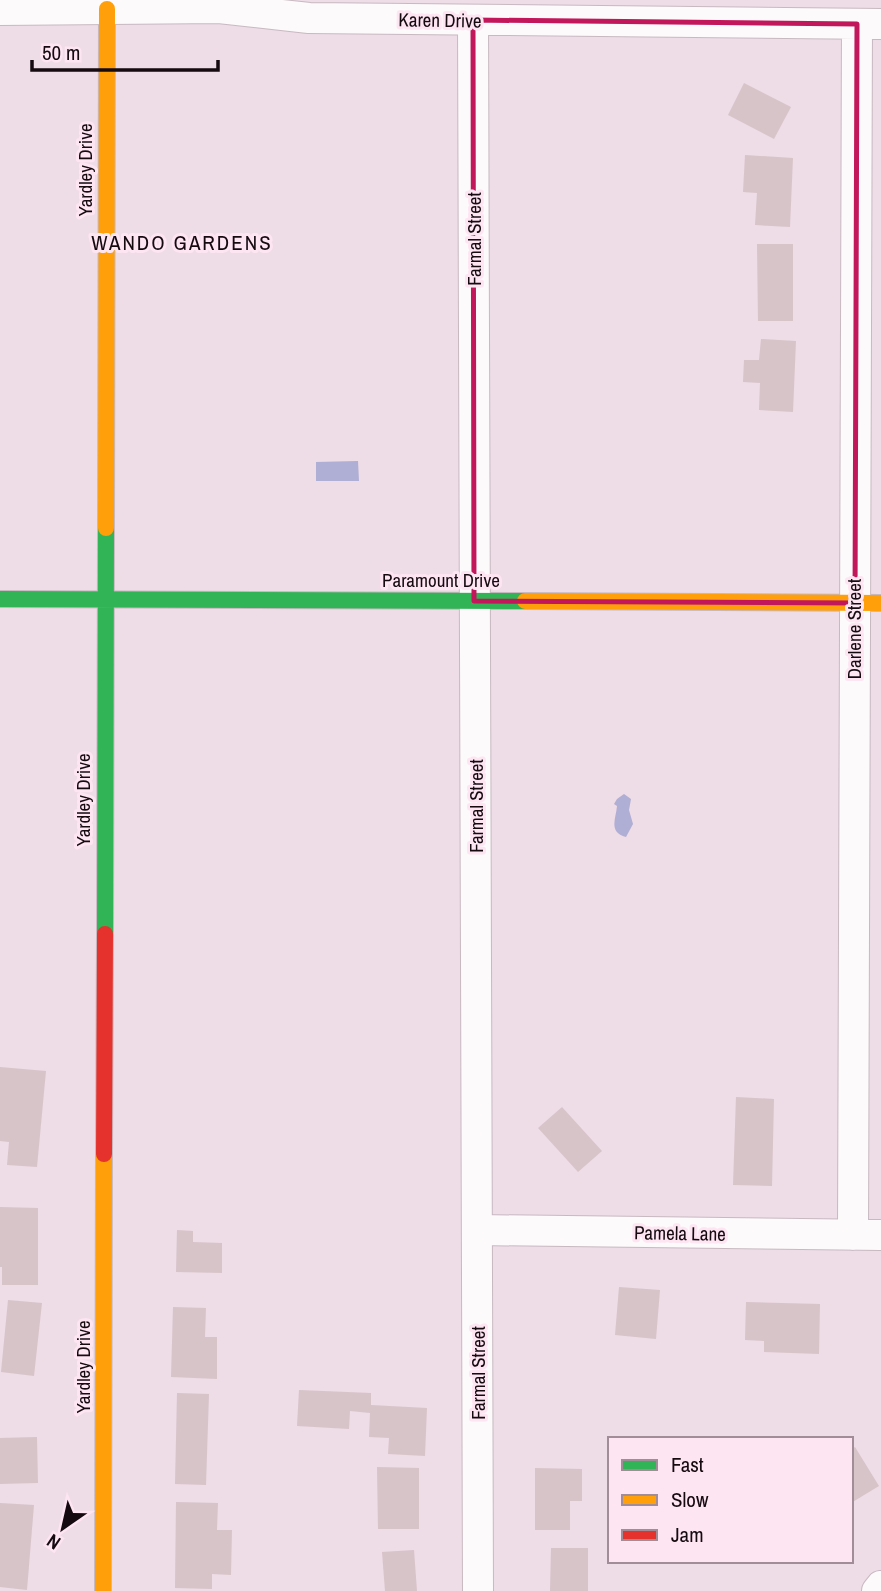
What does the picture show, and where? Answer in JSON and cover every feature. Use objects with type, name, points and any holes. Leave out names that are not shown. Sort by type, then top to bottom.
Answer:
[{"type":"street","name":"Karen Drive","points":[[0,10],[219,8],[309,18],[869,24]]},
{"type":"street","name":"Yardley Drive","points":[[103,1591],[107,9]]},
{"type":"street","name":"Farmal Street","points":[[473,20],[478,1591]]},
{"type":"street","name":"Darlene Street","points":[[867,1235],[869,24]]},
{"type":"street","name":"Paramount Drive","points":[[0,599],[868,603]]},
{"type":"street","name":"Pamela Lane","points":[[478,1230],[867,1235]]},
{"type":"street","points":[[877,1591],[881,1586]]},
{"type":"highlighted area","points":[[473,20],[857,24],[855,603],[474,601]]},
{"type":"water","points":[[358,461],[359,481],[316,481],[316,462]]},
{"type":"water","points":[[624,794],[631,799],[629,810],[633,824],[626,837],[617,832],[614,824],[617,806],[614,804]]},
{"type":"building","points":[[744,83],[791,107],[774,139],[728,115]]},
{"type":"building","points":[[745,155],[793,158],[790,227],[755,225],[757,193],[743,192]]},
{"type":"building","points":[[757,244],[793,244],[793,321],[758,321]]},
{"type":"building","points":[[761,339],[796,341],[793,412],[759,410],[760,383],[743,382],[744,360],[759,360]]},
{"type":"building","points":[[0,1067],[46,1071],[37,1167],[7,1165],[9,1142],[0,1141]]},
{"type":"building","points":[[736,1097],[774,1099],[772,1186],[733,1185]]},
{"type":"building","points":[[562,1107],[602,1151],[578,1172],[538,1128]]},
{"type":"building","points":[[0,1207],[38,1208],[38,1285],[2,1285]]},
{"type":"building","points":[[177,1230],[193,1231],[193,1242],[222,1243],[222,1273],[176,1272]]},
{"type":"building","points":[[619,1287],[660,1290],[656,1339],[615,1335]]},
{"type":"building","points":[[8,1300],[42,1303],[34,1376],[1,1372]]},
{"type":"building","points":[[746,1302],[820,1304],[819,1354],[764,1352],[764,1341],[745,1340]]},
{"type":"building","points":[[173,1307],[206,1308],[205,1337],[217,1337],[217,1379],[171,1377]]},
{"type":"building","points":[[299,1390],[371,1393],[371,1405],[427,1408],[425,1456],[388,1454],[389,1438],[369,1437],[370,1413],[350,1411],[349,1429],[297,1426]]},
{"type":"building","points":[[177,1393],[209,1394],[206,1485],[175,1484]]},
{"type":"building","points":[[37,1437],[38,1483],[0,1484],[0,1438]]},
{"type":"building","points":[[855,1447],[879,1486],[853,1502]]},
{"type":"building","points":[[377,1467],[419,1468],[419,1529],[378,1529]]},
{"type":"building","points":[[535,1468],[582,1469],[582,1501],[570,1501],[570,1530],[535,1530]]},
{"type":"building","points":[[176,1502],[218,1503],[217,1530],[232,1530],[231,1575],[212,1574],[212,1589],[175,1588]]},
{"type":"building","points":[[0,1503],[34,1505],[27,1590],[0,1587]]},
{"type":"building","points":[[551,1548],[588,1548],[588,1591],[550,1591]]},
{"type":"building","points":[[414,1550],[417,1591],[385,1591],[382,1552]]},
{"type":"traffic: fast","points":[[105,934],[106,528]]},
{"type":"traffic: fast","points":[[0,599],[525,601]]},
{"type":"traffic: slow","points":[[106,528],[107,9]]},
{"type":"traffic: slow","points":[[525,601],[881,603]]},
{"type":"traffic: slow","points":[[103,1591],[104,1154]]},
{"type":"traffic: jam","points":[[104,1154],[105,934]]},
{"type":"district","name":"WANDO GARDENS","points":[[182,242]]}]
